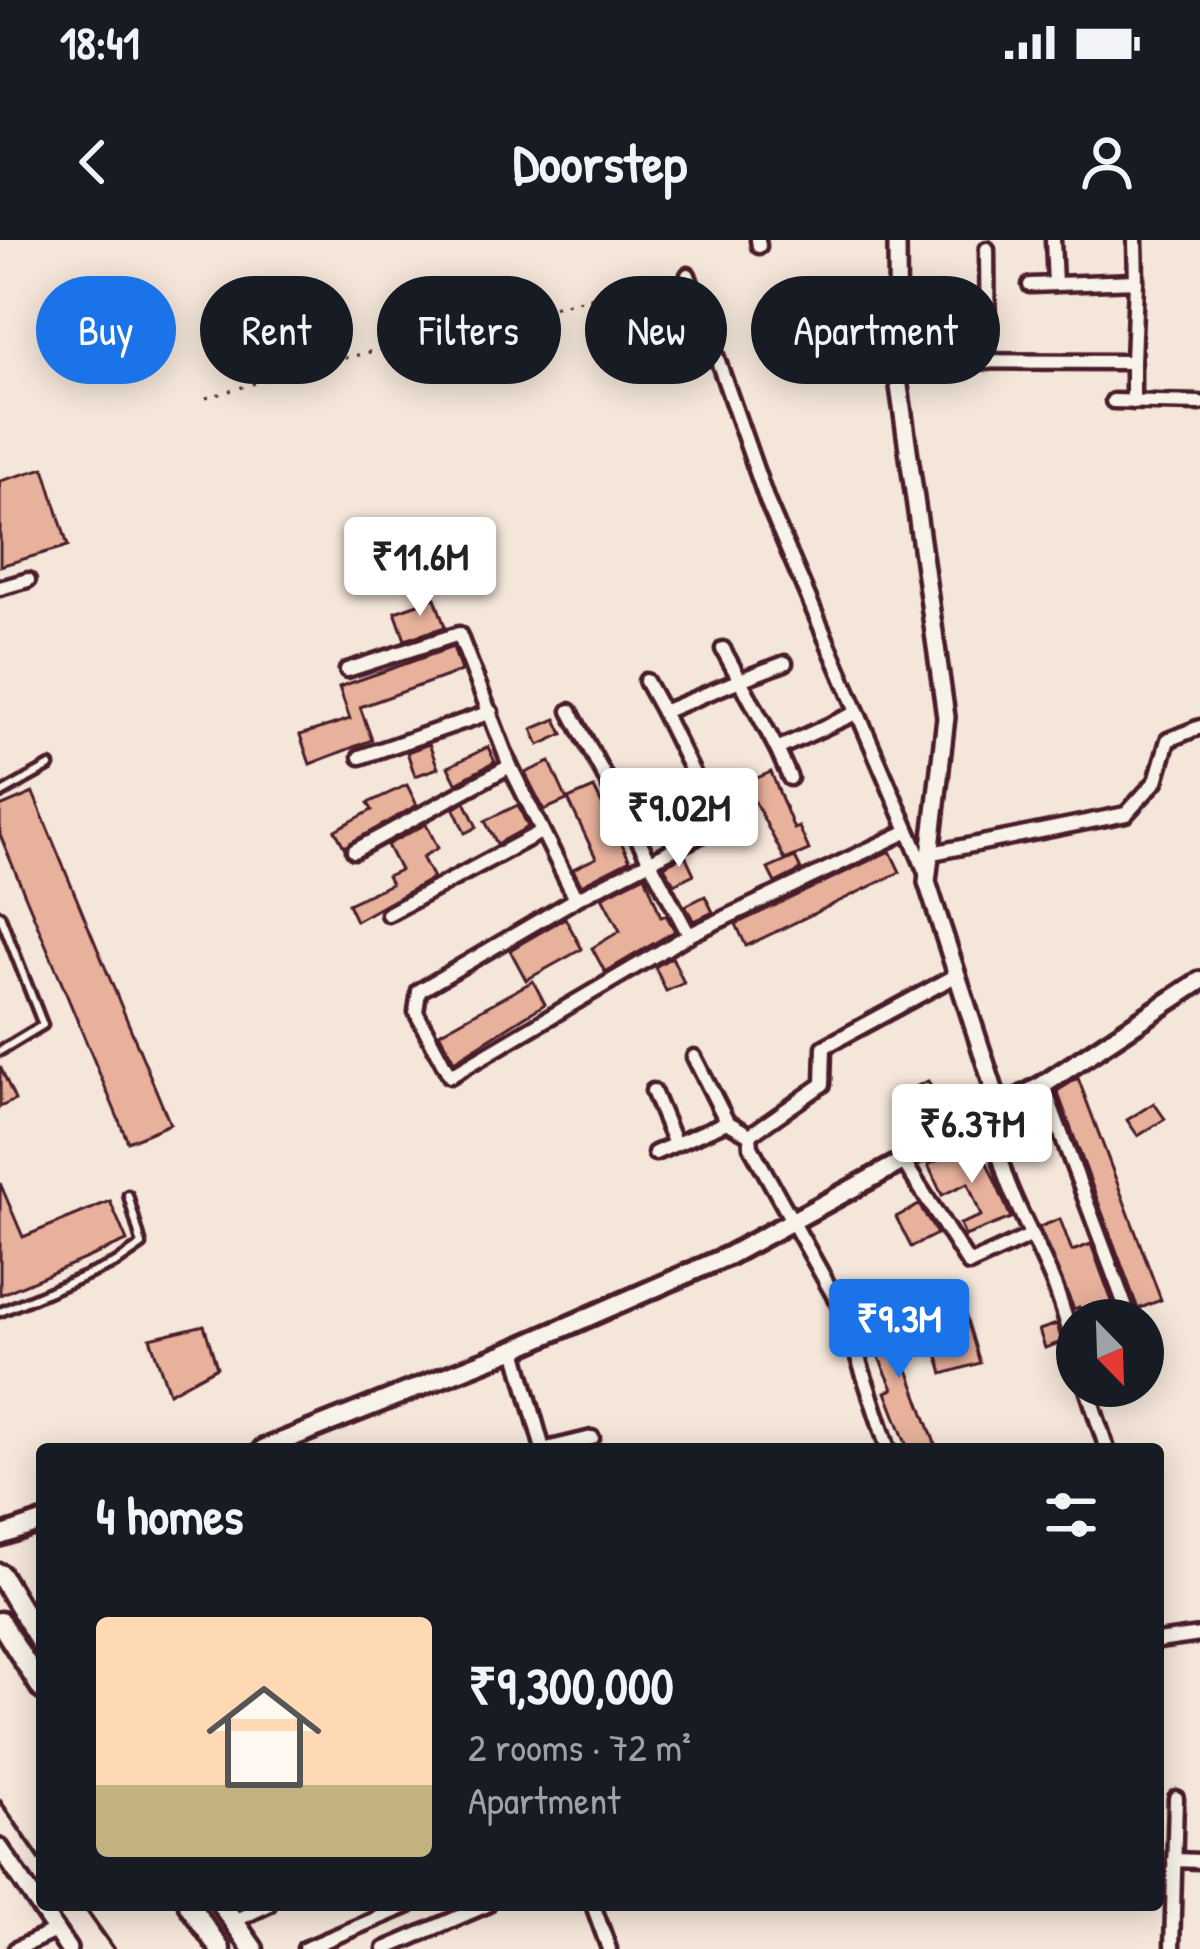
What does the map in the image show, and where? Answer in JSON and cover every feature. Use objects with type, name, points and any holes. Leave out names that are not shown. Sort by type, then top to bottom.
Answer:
[{"type":"main road","points":[[278,1443],[515,1349],[728,1256],[1043,1084],[1200,981]]},
{"type":"main road","points":[[0,1536],[36,1524]]},
{"type":"main road","points":[[0,1574],[36,1634]]},
{"type":"main road","points":[[0,1622],[36,1679]]},
{"type":"main road","points":[[193,1911],[220,1949]]},
{"type":"main road","points":[[228,1913],[254,1949]]},
{"type":"street","points":[[897,240],[897,276]]},
{"type":"street","points":[[1053,240],[1055,284]]},
{"type":"street","points":[[1132,402],[1135,240]]},
{"type":"street","points":[[987,249],[987,276]]},
{"type":"street","points":[[688,275],[767,501],[928,876],[996,1110],[995,1154],[1059,1299]]},
{"type":"street","points":[[1030,285],[1136,281]]},
{"type":"street","points":[[1000,362],[1133,362]]},
{"type":"street","points":[[901,384],[922,571],[946,717],[928,876]]},
{"type":"street","points":[[1113,401],[1200,403]]},
{"type":"street","points":[[0,588],[28,580]]},
{"type":"street","points":[[347,670],[459,634],[509,766],[576,898]]},
{"type":"street","points":[[723,649],[790,778]]},
{"type":"street","points":[[663,712],[785,663]]},
{"type":"street","points":[[646,681],[719,826],[576,898],[419,991],[416,1012],[450,1076],[689,935],[908,831]]},
{"type":"street","points":[[570,711],[689,935]]},
{"type":"street","points":[[361,758],[491,712]]},
{"type":"street","points":[[777,749],[856,713]]},
{"type":"street","points":[[932,853],[1126,814],[1156,781],[1168,740],[1200,728]]},
{"type":"street","points":[[354,851],[509,766]]},
{"type":"street","points":[[388,914],[541,832]]},
{"type":"street","points":[[750,1135],[823,1084],[824,1047],[957,975]]},
{"type":"street","points":[[694,1057],[727,1122],[750,1135]]},
{"type":"street","points":[[1043,1084],[1123,1299]]},
{"type":"street","points":[[653,1091],[675,1144]]},
{"type":"street","points":[[655,1153],[727,1122]]},
{"type":"street","points":[[750,1135],[751,1147],[843,1312],[887,1443]]},
{"type":"street","points":[[903,1161],[969,1264],[1030,1236]]},
{"type":"street","points":[[515,1349],[543,1443]]},
{"type":"street","points":[[1093,1407],[1105,1443]]},
{"type":"street","points":[[571,1443],[592,1438]]},
{"type":"street","points":[[1164,1640],[1200,1635]]},
{"type":"street","points":[[1172,1949],[1176,1798]]},
{"type":"street","points":[[0,1848],[36,1901]]},
{"type":"street","points":[[1174,1860],[1200,1861]]},
{"type":"street","points":[[43,1911],[68,1949]]},
{"type":"street","points":[[304,1949],[395,1911]]},
{"type":"street","points":[[385,1949],[473,1911]]},
{"type":"street","points":[[594,1911],[609,1949]]},
{"type":"street","points":[[16,1949],[56,1930]]},
{"type":"lane","points":[[0,794],[50,766]]},
{"type":"lane","points":[[0,914],[43,1025],[0,1051]]},
{"type":"lane","points":[[0,1312],[116,1264],[142,1246],[128,1195]]},
{"type":"path","points":[[206,398],[305,368],[688,275]]},
{"type":"building","points":[[44,468],[68,546],[0,566],[0,481]]},
{"type":"building","points":[[435,598],[445,627],[405,640],[395,612]]},
{"type":"building","points":[[453,647],[461,671],[360,707],[372,740],[310,764],[300,735],[350,719],[339,687]]},
{"type":"building","points":[[556,719],[563,734],[539,745],[532,729]]},
{"type":"building","points":[[429,744],[438,768],[415,776],[407,752]]},
{"type":"building","points":[[488,747],[495,762],[456,783],[448,767]]},
{"type":"building","points":[[550,762],[567,800],[544,810],[525,773]]},
{"type":"building","points":[[771,772],[794,829],[799,827],[809,850],[785,860],[755,802],[725,815],[716,796]]},
{"type":"building","points":[[407,785],[417,805],[344,847],[335,830],[372,810],[368,803]]},
{"type":"building","points":[[594,788],[630,860],[581,885],[573,869],[596,858],[568,799]]},
{"type":"building","points":[[33,793],[170,1124],[128,1142],[0,835],[0,807]]},
{"type":"building","points":[[465,802],[477,827],[465,833],[454,809]]},
{"type":"building","points":[[518,805],[528,827],[497,844],[485,821]]},
{"type":"building","points":[[426,824],[438,848],[422,857],[433,878],[356,921],[348,904],[391,884],[387,876],[400,870],[387,845]]},
{"type":"building","points":[[890,851],[900,872],[746,946],[736,924]]},
{"type":"building","points":[[685,855],[694,874],[674,884],[664,866]]},
{"type":"building","points":[[795,857],[801,870],[775,883],[768,869]]},
{"type":"building","points":[[645,875],[661,917],[666,915],[675,931],[605,972],[592,948],[620,931],[602,897]]},
{"type":"building","points":[[705,896],[713,912],[694,921],[685,906]]},
{"type":"building","points":[[565,918],[582,949],[526,980],[510,950]]},
{"type":"building","points":[[672,957],[684,983],[666,991],[655,967]]},
{"type":"building","points":[[533,981],[545,1004],[454,1061],[439,1033]]},
{"type":"building","points":[[0,1066],[15,1100],[0,1107]]},
{"type":"building","points":[[1078,1078],[1161,1299],[1134,1299],[1057,1091]]},
{"type":"building","points":[[928,1081],[942,1108],[924,1116],[911,1089]]},
{"type":"building","points":[[1154,1103],[1165,1119],[1138,1136],[1127,1120]]},
{"type":"building","points":[[1039,1104],[1048,1130],[1016,1143],[1006,1119]]},
{"type":"building","points":[[978,1142],[1011,1218],[965,1236],[960,1224],[981,1216],[968,1183],[942,1195],[928,1165]]},
{"type":"building","points":[[0,1183],[23,1237],[110,1201],[127,1241],[0,1295]]},
{"type":"building","points":[[919,1205],[937,1234],[911,1247],[896,1217]]},
{"type":"building","points":[[1060,1219],[1072,1251],[1091,1244],[1111,1299],[1070,1299],[1039,1227]]},
{"type":"building","points":[[960,1297],[980,1363],[943,1374],[935,1347],[943,1344],[932,1305]]},
{"type":"building","points":[[886,1305],[935,1443],[906,1443],[886,1392],[893,1389],[860,1315]]},
{"type":"building","points":[[1056,1324],[1056,1344],[1045,1348],[1039,1330]]},
{"type":"building","points":[[204,1325],[217,1367],[169,1393],[150,1338]]},
{"type":"railway","points":[[0,1801],[36,1853]]},
{"type":"railway","points":[[87,1911],[114,1949]]}]
